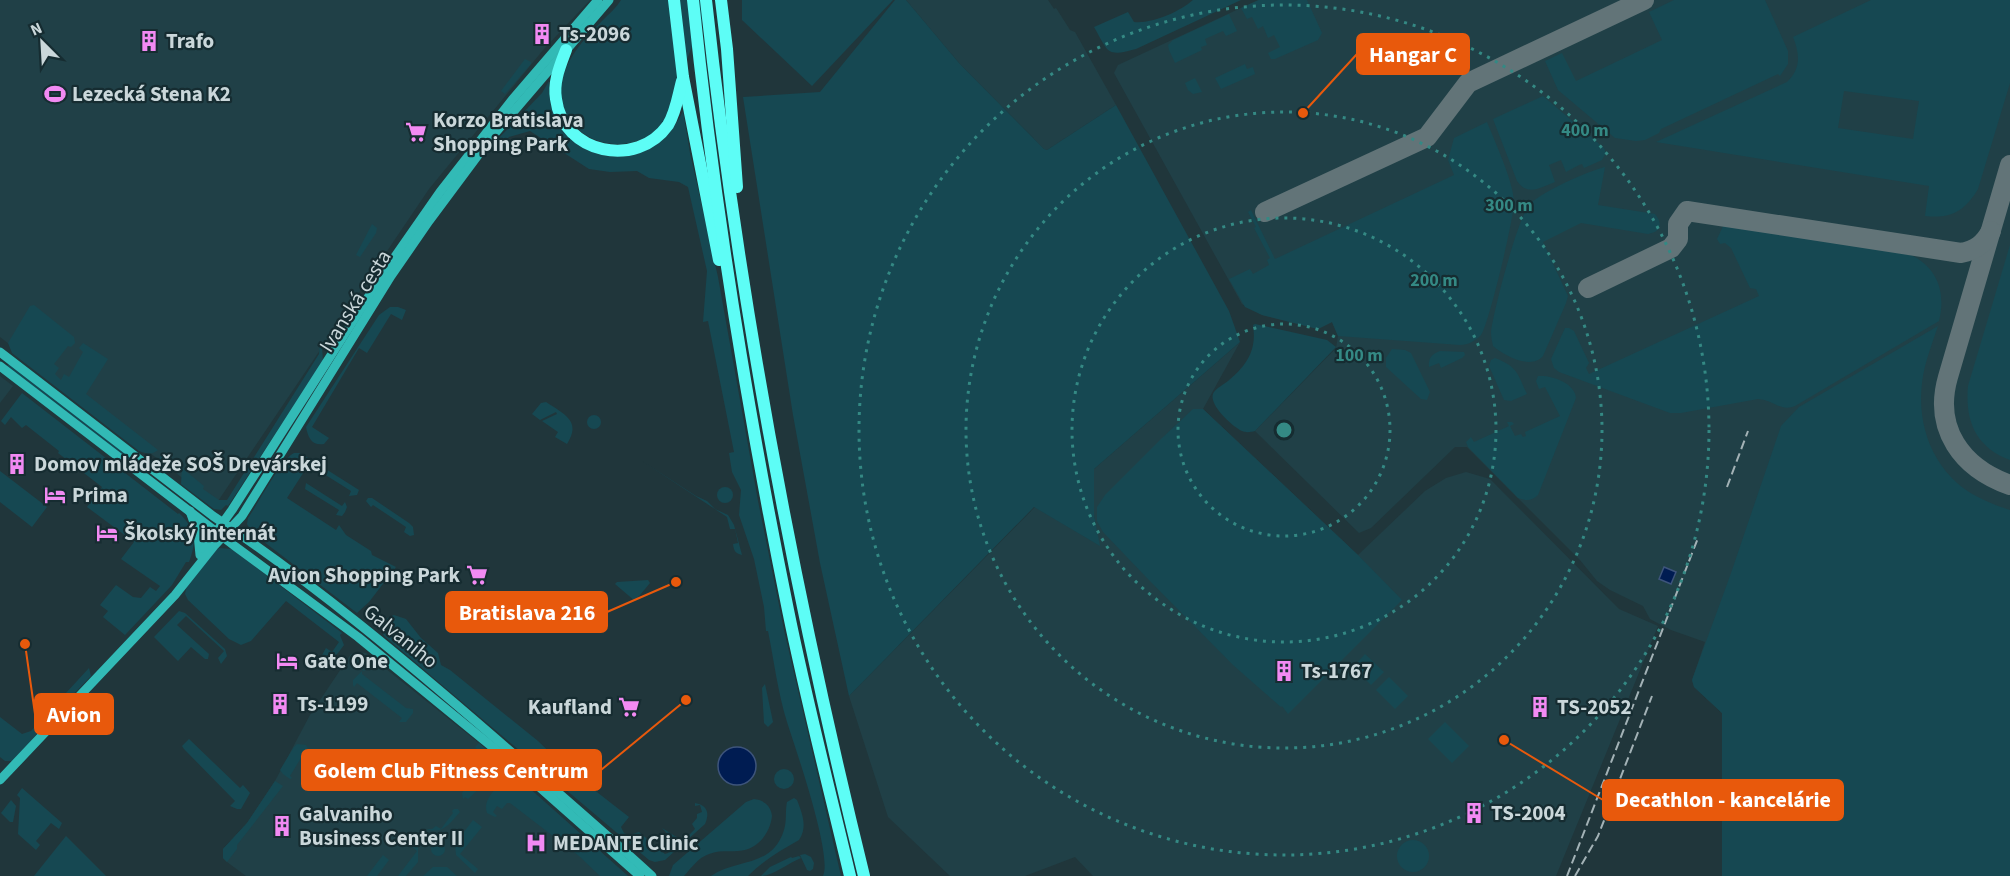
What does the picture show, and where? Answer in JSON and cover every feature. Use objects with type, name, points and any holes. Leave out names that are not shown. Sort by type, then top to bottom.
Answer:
[{"type":"highway","points":[[674,0],[682,77],[722,277],[735,316]]},
{"type":"highway","points":[[693,0],[699,62],[735,316],[788,611],[850,876]]},
{"type":"highway","points":[[706,0],[736,230],[768,432],[833,749],[864,876]]},
{"type":"highway","points":[[721,0],[728,48],[739,210],[736,230]]},
{"type":"highway","points":[[728,48],[729,0]]},
{"type":"highway","points":[[558,55],[555,84],[559,112],[567,126],[578,138],[600,150],[615,152],[630,150],[657,137],[674,113],[682,77]]},
{"type":"main road","name":"Ivanská cesta","points":[[0,780],[175,595],[227,525],[244,514],[392,276],[429,221],[598,0]]},
{"type":"main road","name":"Ivanská cesta","points":[[558,55],[609,0]]},
{"type":"main road","name":"Galvaniho","points":[[0,352],[367,629],[558,792],[652,876]]},
{"type":"main road","name":"Galvaniho","points":[[0,366],[358,637],[512,764],[640,876]]},
{"type":"main road","points":[[190,511],[198,534],[200,555]]},
{"type":"main road","name":"Ivanská cesta","points":[[142,628],[200,555],[220,534]]},
{"type":"shaded area","points":[[0,0],[590,0],[543,50],[429,189],[216,504],[0,337]]},
{"type":"shaded area","points":[[621,0],[711,0],[679,80],[669,116],[659,128],[646,137],[617,144],[589,137],[576,128],[564,108],[560,88],[567,66],[577,49]]},
{"type":"shaded area","points":[[742,0],[893,0],[812,86],[742,20]]},
{"type":"shaded area","points":[[895,0],[906,0],[959,63],[1044,149],[1047,150],[1116,105],[1229,311],[1240,342],[1094,469],[1094,515],[1100,546],[1034,507],[849,696],[820,563],[793,415],[743,97],[820,92]]},
{"type":"shaded area","points":[[906,0],[1048,0],[1070,30],[1075,32],[1116,105],[1047,150],[1044,149],[959,63]]},
{"type":"shaded area","points":[[1193,0],[1241,0],[1136,49],[1119,53],[1109,51],[1094,27],[1128,12],[1134,22],[1157,19],[1173,13]]},
{"type":"shaded area","points":[[1258,0],[2010,0],[2010,876],[1722,876],[1722,713],[1694,687],[1692,680],[1705,642],[1671,630],[1650,619],[1643,606],[1597,581],[1580,560],[1467,447],[1455,447],[1371,528],[1359,533],[1255,431],[1336,348],[1338,336],[1332,322],[1318,329],[1262,315],[1242,304],[1114,73],[1118,65]]},
{"type":"shaded area","points":[[1259,0],[1307,0],[1322,33],[1318,40],[1271,59],[1268,53],[1280,47],[1274,35],[1268,38],[1263,26],[1258,29],[1252,17],[1247,19],[1241,8]]},
{"type":"shaded area","points":[[1674,0],[1765,0],[1788,51],[1788,64],[1780,76],[1778,74],[1661,129],[1659,133],[1645,140],[1615,138],[1558,90],[1545,61],[1562,53],[1576,81],[1662,40],[1649,12]]},
{"type":"shaded area","points":[[1871,0],[2010,0],[2010,83],[1978,189],[1968,203],[1950,215],[1925,216],[1929,186],[1656,142],[1787,82],[1795,72],[1798,61],[1793,37]],"holes":[[[1844,91],[1919,101],[1913,139],[1838,128]]]},
{"type":"shaded area","points":[[1229,14],[1237,31],[1226,36],[1223,31],[1205,39],[1207,45],[1201,47],[1202,50],[1175,63],[1168,45],[1173,40]]},
{"type":"shaded area","points":[[525,59],[531,64],[505,94],[501,91]]},
{"type":"shaded area","points":[[1245,64],[1247,69],[1253,67],[1255,74],[1221,89],[1215,78]]},
{"type":"shaded area","points":[[1195,78],[1202,92],[1193,94],[1185,83]]},
{"type":"shaded area","points":[[549,81],[551,104],[561,122],[584,148],[606,156],[630,156],[652,147],[670,132],[683,111],[690,153],[718,277],[758,501],[784,630],[841,876],[823,876],[825,865],[818,825],[784,711],[768,631],[766,631],[764,607],[754,559],[739,515],[741,490],[732,472],[729,453],[734,452],[708,321],[703,322],[707,271],[688,187],[679,182],[649,178],[637,171],[610,172],[589,169],[530,131],[509,137],[500,146],[498,139],[542,93]]},
{"type":"shaded area","points":[[1543,96],[1604,148],[1606,153],[1602,160],[1584,168],[1582,164],[1566,172],[1561,160],[1549,165],[1555,182],[1530,190],[1521,186],[1517,181],[1493,119]]},
{"type":"shaded area","points":[[1487,122],[1507,172],[1514,201],[1495,293],[1484,328],[1476,339],[1460,345],[1338,336],[1332,322],[1318,329],[1262,315],[1245,307],[1229,279],[1250,269],[1253,274],[1269,265],[1267,260],[1270,258],[1248,212],[1251,210],[1275,259],[1454,175],[1448,160],[1454,138]]},
{"type":"shaded area","points":[[1605,167],[1598,205],[1655,214],[1660,224],[1658,229],[1648,234],[1581,223],[1543,242],[1568,296],[1566,303],[1543,356],[1532,362],[1525,362],[1504,354],[1493,346],[1491,332],[1507,265],[1525,212],[1530,204],[1545,193],[1576,177]]},
{"type":"shaded area","points":[[372,224],[377,228],[376,233],[360,257],[356,255]]},
{"type":"shaded area","points":[[1724,224],[1911,255],[1928,267],[1938,282],[1941,301],[1939,321],[1795,406],[1785,408],[1758,399],[1670,413],[1559,372],[1554,368],[1551,359],[1565,328],[1574,331],[1589,363],[1586,368],[1589,374],[1759,296],[1756,289],[1750,288],[1731,248],[1725,243],[1720,244],[1717,239]]},
{"type":"shaded area","points":[[2010,245],[2010,460],[1988,448],[1975,431],[1968,410],[1968,386]]},
{"type":"shaded area","points":[[34,305],[74,337],[75,343],[71,347],[68,346],[54,364],[59,368],[55,374],[61,380],[64,374],[69,377],[83,352],[79,348],[83,343],[108,359],[86,394],[158,450],[149,454],[139,451],[12,353],[8,343],[30,306]]},
{"type":"shaded area","points":[[390,307],[406,310],[402,320],[391,314],[367,353],[359,348],[312,427],[329,438],[324,444],[316,444],[309,438],[306,427],[379,315]]},
{"type":"shaded area","points":[[1253,325],[1327,340],[1336,347],[1255,431],[1244,432],[1227,420],[1217,408],[1213,397],[1214,392],[1235,375],[1245,363],[1252,349]]},
{"type":"shaded area","points":[[1938,326],[1926,361],[1921,401],[1927,436],[1933,452],[1954,480],[1968,491],[2010,510],[2010,876],[1722,876],[1722,713],[1694,687],[1692,680],[1781,426],[1799,407]]},
{"type":"shaded area","points":[[1240,342],[1203,409],[1358,555],[1425,491],[1446,478],[1466,472],[1490,479],[1619,609],[1658,626],[1556,876],[1093,876],[1075,857],[1025,876],[950,876],[888,817],[849,696],[1035,507],[1099,545],[1094,515],[1094,469]]},
{"type":"shaded area","points":[[320,344],[323,361],[228,506],[226,505],[221,510],[214,509],[181,484],[182,468],[204,486],[203,489],[219,500],[227,500],[319,354]]},
{"type":"shaded area","points":[[1392,349],[1411,353],[1430,392],[1427,400],[1421,399],[1386,367],[1386,358]]},
{"type":"shaded area","points":[[1440,351],[1464,352],[1465,355],[1441,368],[1439,363],[1429,367],[1431,357]]},
{"type":"shaded area","points":[[1495,358],[1513,368],[1527,394],[1511,401],[1504,400],[1489,366],[1491,360]]},
{"type":"shaded area","points":[[9,364],[130,457],[128,460],[7,366]]},
{"type":"shaded area","points":[[0,376],[13,386],[0,403]]},
{"type":"shaded area","points":[[1538,376],[1562,381],[1572,388],[1576,398],[1538,495],[1526,500],[1518,498],[1468,447],[1466,442],[1471,437],[1474,442],[1509,426],[1507,422],[1514,424],[1510,426],[1515,436],[1521,434],[1523,437],[1526,436],[1525,432],[1560,416],[1545,387],[1539,389],[1536,381]]},
{"type":"shaded area","points":[[22,393],[179,513],[191,530],[194,542],[189,562],[186,562],[172,585],[125,635],[103,617],[108,611],[100,605],[116,585],[133,597],[141,598],[150,587],[156,591],[160,586],[121,559],[134,542],[87,507],[102,487],[26,425],[22,428],[11,417],[5,425],[1,421]]},
{"type":"shaded area","points":[[546,402],[565,414],[572,424],[573,429],[567,444],[555,437],[558,432],[542,421],[557,414],[556,412],[540,420],[532,414],[541,403]]},
{"type":"shaded area","points":[[1193,409],[1203,409],[1358,555],[1402,600],[1288,714],[1282,706],[1233,665],[1103,532],[1097,521],[1097,507],[1105,495]]},
{"type":"shaded area","points":[[594,415],[599,417],[601,422],[599,427],[594,429],[589,427],[587,422],[589,417]]},
{"type":"shaded area","points":[[162,453],[176,463],[161,468],[158,466]]},
{"type":"shaded area","points":[[294,453],[299,453],[314,461],[311,465],[309,464],[287,498],[336,530],[339,525],[346,535],[371,551],[372,555],[396,567],[369,602],[357,613],[251,532],[247,524],[248,518],[276,473]]},
{"type":"shaded area","points":[[642,461],[707,501],[715,509],[728,515],[734,525],[742,555],[734,550],[733,544],[738,543],[735,529],[730,529],[727,517]]},
{"type":"shaded area","points":[[321,466],[359,490],[357,495],[349,496],[351,491],[316,469]]},
{"type":"shaded area","points":[[0,471],[47,507],[32,527],[0,502]]},
{"type":"shaded area","points":[[306,483],[342,506],[345,502],[347,507],[342,516],[336,515],[339,510],[305,489]]},
{"type":"shaded area","points":[[722,487],[728,487],[733,495],[731,501],[722,503],[717,498],[717,492]]},
{"type":"shaded area","points":[[372,498],[409,523],[413,527],[414,535],[410,536],[404,532],[406,527],[373,505],[371,507],[366,501]]},
{"type":"shaded area","points":[[219,548],[232,549],[342,633],[340,635],[344,645],[338,653],[318,671],[325,661],[321,657],[326,648],[332,652],[339,642],[286,601],[251,641],[241,645],[229,639],[188,600],[185,594],[187,585]]},
{"type":"shaded area","points":[[648,580],[650,583],[635,601],[615,584],[617,582]]},
{"type":"shaded area","points":[[179,611],[185,613],[225,649],[227,656],[221,664],[218,658],[224,651],[186,616],[177,625],[209,654],[208,659],[191,647],[178,661],[154,637]]},
{"type":"shaded area","points":[[394,615],[406,619],[421,638],[438,653],[441,665],[538,741],[566,768],[629,817],[621,827],[624,833],[629,835],[639,832],[665,854],[675,842],[662,828],[683,841],[695,829],[692,824],[697,814],[702,812],[700,805],[706,810],[705,824],[665,860],[655,862],[649,860],[384,636],[383,623]]},
{"type":"shaded area","points":[[366,653],[479,743],[628,876],[246,876],[227,862],[223,858],[223,849],[247,823],[275,781],[310,715],[351,654]]},
{"type":"shaded area","points":[[1365,654],[1384,672],[1371,685],[1353,667]]},
{"type":"shaded area","points":[[89,668],[91,676],[13,761],[5,761],[0,757],[0,717],[22,734],[31,731]]},
{"type":"shaded area","points":[[362,671],[362,674],[406,708],[413,709],[413,713],[406,722],[399,722],[402,718],[357,683],[354,687],[353,680]]},
{"type":"shaded area","points":[[1389,677],[1408,696],[1395,709],[1376,690]]},
{"type":"shaded area","points":[[765,684],[773,722],[768,727],[764,723],[762,688]]},
{"type":"shaded area","points":[[1445,722],[1469,746],[1452,763],[1428,739]]},
{"type":"shaded area","points":[[189,739],[240,788],[243,785],[250,793],[241,809],[230,806],[235,801],[184,749],[182,746]]},
{"type":"shaded area","points":[[479,743],[496,758],[498,772],[495,778],[493,776],[468,799],[465,797],[463,799],[462,793],[471,780],[462,768]]},
{"type":"shaded area","points":[[297,744],[306,745],[307,754],[304,753],[290,779],[280,770]]},
{"type":"shaded area","points":[[780,769],[788,769],[794,775],[794,783],[788,789],[780,789],[774,783],[774,775]]},
{"type":"shaded area","points":[[510,778],[520,780],[628,876],[600,876],[579,856],[510,803],[502,809],[497,806],[493,812],[497,816],[495,817],[487,813],[489,798],[496,788]]},
{"type":"shaded area","points":[[275,781],[283,786],[237,845],[237,849],[227,862],[223,858],[223,849],[247,823]]},
{"type":"shaded area","points":[[22,788],[62,823],[59,829],[51,823],[36,841],[40,845],[36,850],[18,834],[20,798],[17,795]]},
{"type":"shaded area","points":[[794,798],[797,800],[803,820],[802,835],[799,840],[766,860],[748,876],[711,876],[721,870],[763,857],[771,851],[779,842],[784,830],[787,802]]},
{"type":"shaded area","points":[[754,799],[766,804],[772,816],[769,829],[757,844],[745,850],[709,854],[698,860],[684,876],[669,876],[673,865],[746,802]]},
{"type":"shaded area","points":[[11,800],[16,806],[13,822],[1,813]]},
{"type":"shaded area","points":[[454,809],[460,812],[446,827],[442,829],[437,830],[426,829],[436,826],[441,829]]},
{"type":"shaded area","points":[[473,820],[482,827],[460,854],[478,869],[475,873],[456,855],[455,844]]},
{"type":"shaded area","points":[[66,836],[106,876],[34,876]]},
{"type":"shaded area","points":[[411,840],[418,846],[418,862],[406,876],[398,876],[417,851],[408,843]]},
{"type":"shaded area","points":[[1413,840],[1424,845],[1429,856],[1424,867],[1413,872],[1402,867],[1397,856],[1402,845]]},
{"type":"shaded area","points":[[435,842],[441,842],[445,849],[441,856],[435,856],[431,852],[431,846]]},
{"type":"shaded area","points":[[805,854],[811,857],[814,863],[810,871],[807,870],[800,855]]},
{"type":"shaded area","points":[[383,855],[389,860],[377,876],[367,876]]},
{"type":"shaded area","points":[[791,857],[801,858],[776,872],[761,876],[770,867]]},
{"type":"shaded area","points":[[433,867],[447,867],[457,876],[423,876]]},
{"type":"water","points":[[1664,567],[1676,572],[1671,584],[1659,579]]},
{"type":"water","points":[[737,747],[750,753],[756,766],[750,779],[737,785],[724,779],[718,766],[724,753]]},
{"type":"taxiway","points":[[1265,212],[1427,137],[1468,83],[1644,0]]},
{"type":"taxiway","points":[[2010,165],[1944,396],[1948,430],[1955,444],[1978,468],[2010,485]]},
{"type":"taxiway","points":[[1588,288],[1671,248],[1678,239],[1678,224],[1687,211],[1961,253],[1979,246],[1991,231]]},
{"type":"railway","points":[[1727,487],[1748,431]]},
{"type":"railway","points":[[1567,876],[1698,538]]},
{"type":"railway","points":[[1575,876],[1598,836],[1652,696]]},
{"type":"place","name":"Ts-2096","points":[[542,34]]},
{"type":"place","name":"Trafo","points":[[149,41]]},
{"type":"place","name":"Lezecká Stena K2","points":[[55,94]]},
{"type":"place","name":"Hangar C","points":[[1303,113]]},
{"type":"place","name":"Korzo Bratislava Shopping Park","points":[[416,132]]},
{"type":"place","name":"Domov mládeže SOŠ Drevárskej","points":[[17,464]]},
{"type":"place","name":"Prima","points":[[55,495]]},
{"type":"place","name":"Školský internát","points":[[107,533]]},
{"type":"place","name":"Avion Shopping Park","points":[[477,575]]},
{"type":"place","name":"Bratislava 216","points":[[676,582]]},
{"type":"place","name":"Avion","points":[[25,644]]},
{"type":"place","name":"Gate One","points":[[287,661]]},
{"type":"place","name":"Ts-1767","points":[[1284,671]]},
{"type":"place","name":"Golem Club Fitness Centrum","points":[[686,700]]},
{"type":"place","name":"Ts-1199","points":[[280,704]]},
{"type":"place","name":"Kaufland","points":[[629,707]]},
{"type":"place","name":"TS-2052","points":[[1540,707]]},
{"type":"place","name":"Decathlon - kancelárie","points":[[1504,740]]},
{"type":"place","name":"TS-2004","points":[[1474,813]]},
{"type":"place","name":"Galvaniho Business Center II","points":[[282,826]]},
{"type":"place","name":"MEDANTE Clinic","points":[[536,843]]}]
